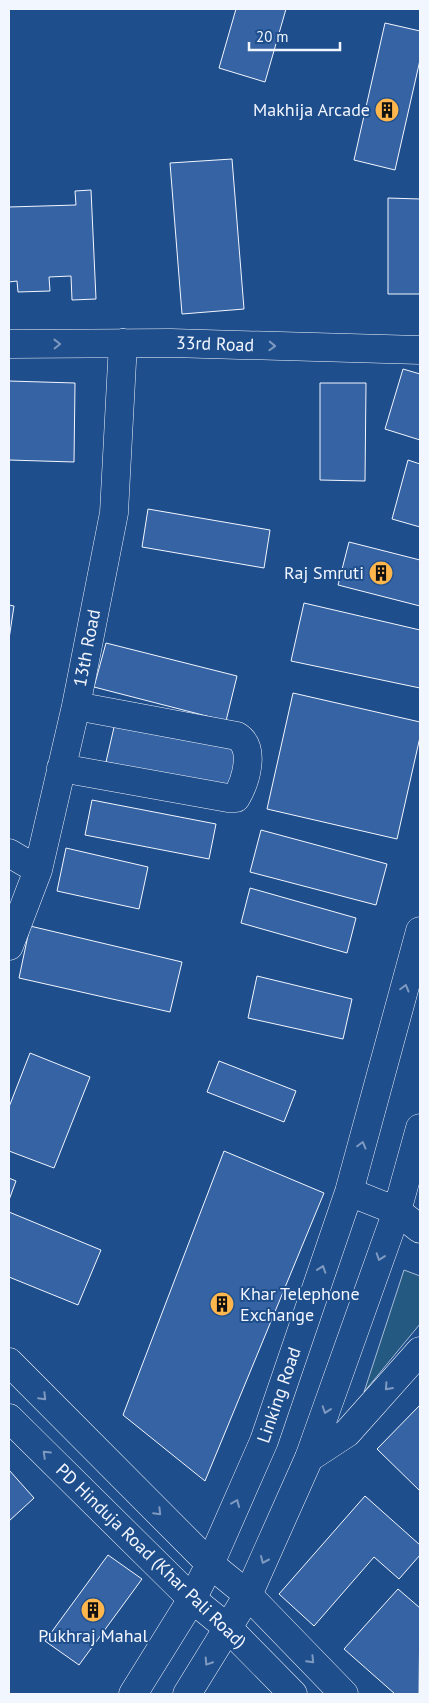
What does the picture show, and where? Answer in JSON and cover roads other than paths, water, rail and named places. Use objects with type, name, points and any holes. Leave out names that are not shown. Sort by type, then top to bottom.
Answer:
[{"type":"street","name":"33rd Road","points":[[9,344],[123,343],[420,350]]},
{"type":"street","name":"13th Road","points":[[9,946],[38,870],[76,706],[114,513],[123,343]]},
{"type":"street","points":[[61,768],[228,798],[236,798],[241,789],[249,752],[245,741],[237,736],[76,706]]},
{"type":"street","points":[[9,853],[38,870]]},
{"type":"street","name":"Linking Road","points":[[133,1694],[192,1599],[210,1564],[264,1441],[349,1192],[420,932]]},
{"type":"street","points":[[187,1694],[229,1629],[248,1595],[310,1458],[397,1211],[420,1128]]},
{"type":"street","points":[[349,1192],[397,1211],[420,1229]]},
{"type":"street","points":[[310,1458],[347,1433],[420,1351]]},
{"type":"street","points":[[9,1362],[210,1564],[248,1595],[335,1691]]},
{"type":"street","name":"PD Hinduja Road (Khar Pali Road)","points":[[9,1418],[192,1599],[229,1629],[293,1694]]},
{"type":"place","name":"Makhija Arcade","points":[[387,110]]},
{"type":"place","name":"Raj Smruti","points":[[381,573]]},
{"type":"place","name":"Khar Telephone Exchange","points":[[222,1304]]},
{"type":"place","name":"Pukhraj Mahal","points":[[93,1610]]}]
